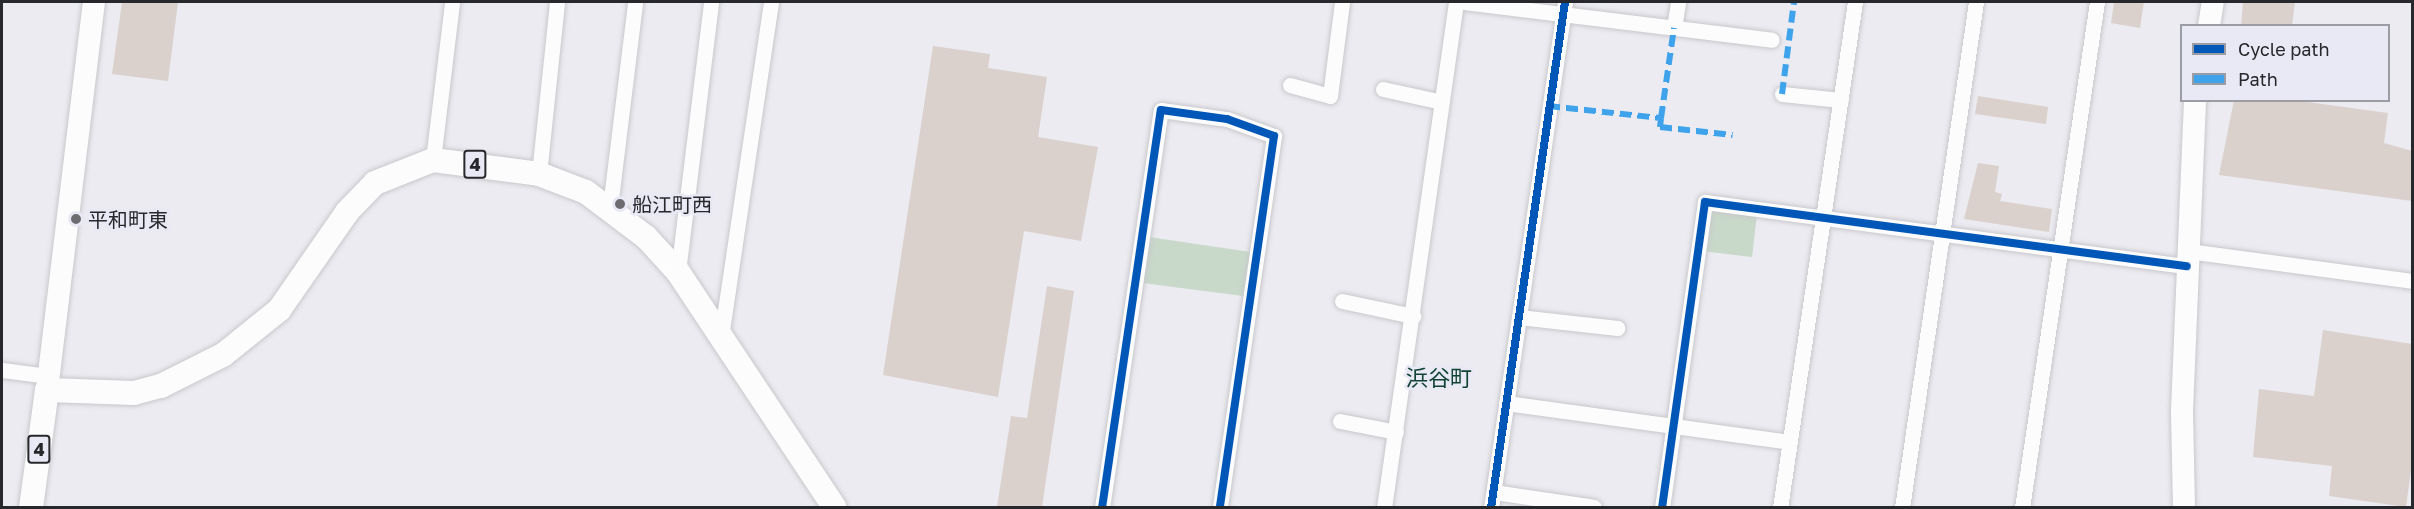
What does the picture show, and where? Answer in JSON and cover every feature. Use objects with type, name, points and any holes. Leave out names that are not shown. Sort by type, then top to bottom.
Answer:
[{"type":"main road","name":"4","points":[[31,507],[48,383],[134,393],[161,386],[223,355],[279,310],[347,212],[375,183],[433,160],[539,174],[610,207],[678,272],[835,507]]},
{"type":"street","points":[[2,370],[48,383],[94,2]]},
{"type":"street","points":[[433,160],[452,2]]},
{"type":"street","points":[[539,174],[557,2]]},
{"type":"street","points":[[610,207],[635,2]]},
{"type":"street","points":[[678,272],[711,2]]},
{"type":"street","points":[[721,338],[771,2]]},
{"type":"street","points":[[1290,85],[1330,96],[1342,2]]},
{"type":"street","points":[[1384,507],[1456,2]]},
{"type":"street","points":[[1464,2],[1562,17],[1772,40]]},
{"type":"street","points":[[1491,507],[1565,2]]},
{"type":"street","points":[[1674,28],[1678,2]]},
{"type":"street","points":[[1780,507],[1855,2]]},
{"type":"street","points":[[1902,507],[1976,2]]},
{"type":"street","points":[[2022,507],[2097,2]]},
{"type":"street","points":[[2209,24],[2213,2]]},
{"type":"street","points":[[1383,89],[1442,102]]},
{"type":"street","points":[[1782,94],[1841,100]]},
{"type":"street","points":[[2184,507],[2187,259],[2195,102]]},
{"type":"street","points":[[1102,507],[1161,110],[1227,119],[1274,136],[1220,507]]},
{"type":"street","points":[[1662,507],[1705,202],[1941,230],[2060,247],[2412,281]]},
{"type":"street","points":[[1342,301],[1413,316]]},
{"type":"street","points":[[1519,317],[1617,328]]},
{"type":"street","points":[[1506,403],[1789,442]]},
{"type":"street","points":[[1340,421],[1396,432]]},
{"type":"street","points":[[1494,492],[1594,507]]},
{"type":"green space","points":[[1708,208],[1757,214],[1752,257],[1702,251]]},
{"type":"green space","points":[[1142,236],[1257,253],[1251,297],[1135,282]]},
{"type":"building","points":[[122,2],[178,2],[168,81],[112,74]]},
{"type":"building","points":[[2114,2],[2144,2],[2140,28],[2111,23]]},
{"type":"building","points":[[2243,2],[2295,2],[2292,24],[2241,24]]},
{"type":"building","points":[[933,46],[990,54],[988,68],[1047,77],[1038,137],[1098,147],[1081,241],[1024,231],[998,397],[883,375]]},
{"type":"building","points":[[1978,96],[2048,107],[2046,124],[1975,114]]},
{"type":"building","points":[[2234,102],[2308,102],[2388,113],[2384,143],[2412,151],[2412,201],[2219,175]]},
{"type":"building","points":[[1978,163],[1999,166],[1995,192],[2002,194],[2000,201],[2052,209],[2049,232],[1964,219]]},
{"type":"building","points":[[1047,286],[1074,291],[1042,507],[997,507],[1011,416],[1027,418]]},
{"type":"building","points":[[2323,330],[2412,344],[2412,463],[2406,507],[2329,496],[2332,466],[2253,457],[2259,389],[2314,396]]},
{"type":"marked path","points":[[1782,94],[1794,2]]},
{"type":"marked path","points":[[1548,106],[1661,118],[1674,28]]},
{"type":"marked path","points":[[1661,118],[1660,127],[1733,135]]},
{"type":"cycle path","points":[[1491,508],[1565,2]]},
{"type":"cycle path","points":[[1102,508],[1161,110],[1227,119],[1274,136],[1220,508]]},
{"type":"cycle path","points":[[1662,508],[1705,202],[2187,266]]},
{"type":"place","name":"船江町西","points":[[620,204]]},
{"type":"place","name":"平和町東","points":[[76,219]]},
{"type":"district","name":"浜谷町","points":[[1439,378]]}]
